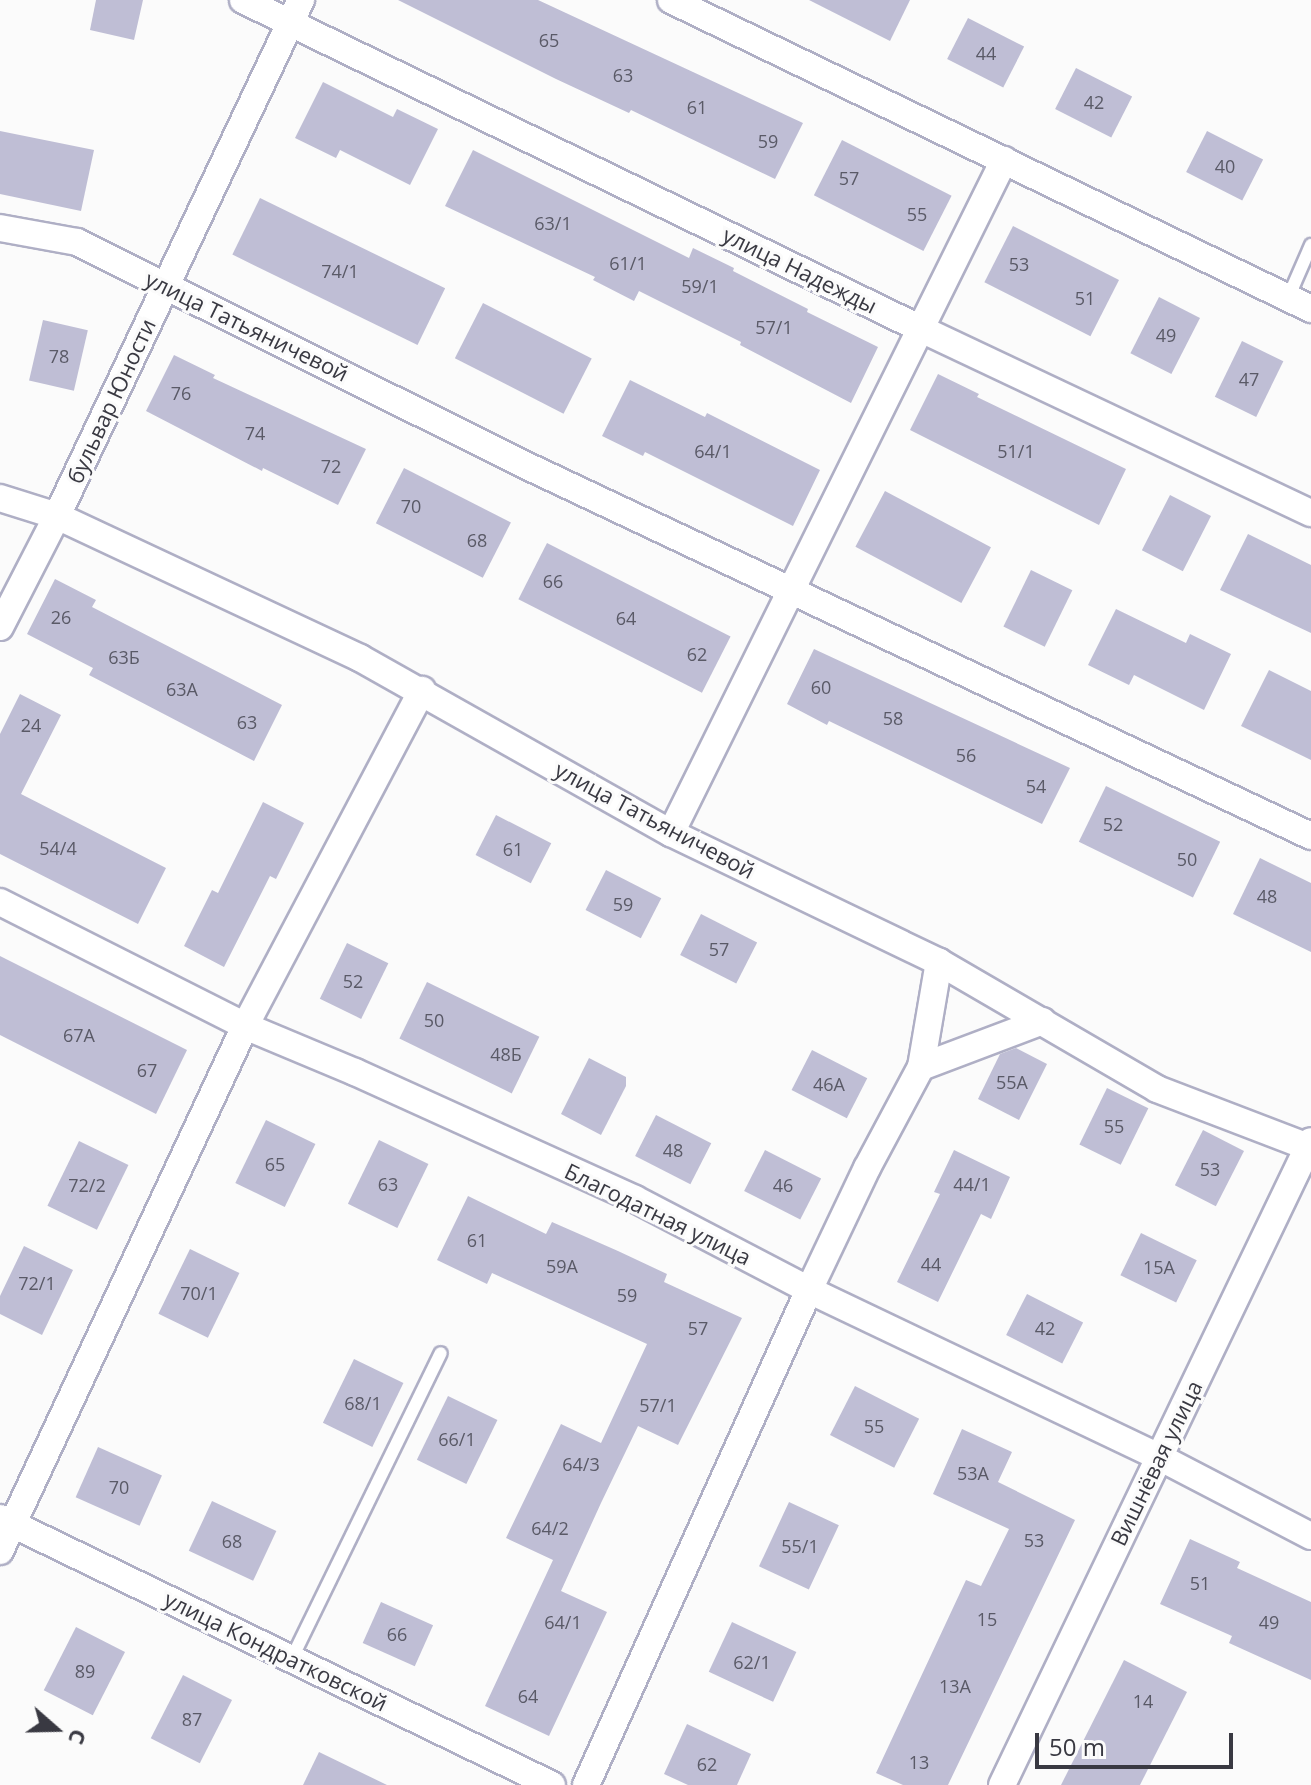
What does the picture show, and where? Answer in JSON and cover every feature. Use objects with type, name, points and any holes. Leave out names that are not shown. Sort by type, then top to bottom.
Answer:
[{"type":"street","points":[[243,0],[296,12]]},
{"type":"street","points":[[671,0],[711,8],[1004,160],[1299,303]]},
{"type":"street","name":"бульвар Юности","points":[[0,627],[57,516],[296,12]]},
{"type":"street","name":"улица Надежды","points":[[296,12],[919,328],[1311,513]]},
{"type":"street","points":[[671,833],[1004,160]]},
{"type":"street","name":"улица Татьяничевой","points":[[0,228],[77,242],[525,465],[1311,836]]},
{"type":"street","name":"улица Татьяничевой","points":[[0,498],[57,516],[422,690],[671,833],[939,962],[1157,1089],[1310,1144]]},
{"type":"street","points":[[0,1551],[6,1522],[245,1026],[422,690]]},
{"type":"street","name":"Благодатная улица","points":[[0,902],[245,1026],[355,1072],[501,1141],[635,1199],[809,1290],[1159,1457],[1311,1536]]},
{"type":"street","points":[[586,1785],[809,1290],[867,1168],[921,1067],[939,962]]},
{"type":"street","points":[[921,1067],[1043,1021]]},
{"type":"street","name":"Вишнёвая улица","points":[[1002,1785],[1310,1144]]},
{"type":"street","name":"улица Кондратковской","points":[[6,1522],[552,1785]]},
{"type":"lane","points":[[1299,303],[1311,245]]},
{"type":"lane","points":[[292,1658],[441,1353]]},
{"type":"building","points":[[96,0],[143,0],[134,40],[90,30]]},
{"type":"building","points":[[398,0],[538,0],[803,123],[775,179],[631,110],[629,113],[556,79]]},
{"type":"building","points":[[809,0],[910,0],[890,41]]},
{"type":"building","points":[[968,18],[1024,47],[1003,88],[947,59]]},
{"type":"building","points":[[1076,68],[1132,97],[1111,138],[1055,109]]},
{"type":"building","points":[[323,82],[393,117],[397,109],[438,129],[410,185],[340,150],[336,158],[295,138]]},
{"type":"building","points":[[0,131],[94,150],[81,211],[0,194]]},
{"type":"building","points":[[1207,131],[1263,160],[1242,201],[1186,172]]},
{"type":"building","points":[[842,140],[952,196],[923,251],[814,195]]},
{"type":"building","points":[[473,150],[689,258],[693,248],[808,309],[807,312],[878,347],[851,403],[740,345],[741,342],[639,291],[634,301],[593,280],[595,277],[445,206]]},
{"type":"building","points":[[260,198],[445,288],[418,345],[232,255]]},
{"type":"building","points":[[1013,226],[1119,280],[1090,336],[984,282]]},
{"type":"building","points":[[1159,297],[1200,318],[1171,374],[1130,353]]},
{"type":"building","points":[[483,303],[592,358],[564,414],[455,358]]},
{"type":"building","points":[[43,320],[88,330],[74,391],[29,380]]},
{"type":"building","points":[[1242,341],[1283,361],[1256,417],[1215,397]]},
{"type":"building","points":[[174,355],[215,375],[213,378],[366,449],[338,505],[263,468],[262,471],[146,411]]},
{"type":"building","points":[[938,374],[979,394],[977,397],[1126,469],[1099,525],[910,430]]},
{"type":"building","points":[[630,380],[705,417],[707,413],[820,470],[793,526],[645,452],[643,456],[602,436]]},
{"type":"building","points":[[404,468],[511,522],[483,578],[376,523]]},
{"type":"building","points":[[885,491],[991,547],[961,603],[855,547]]},
{"type":"building","points":[[1170,495],[1211,516],[1183,571],[1142,550]]},
{"type":"building","points":[[1248,534],[1311,565],[1311,633],[1220,590]]},
{"type":"building","points":[[547,543],[731,637],[702,693],[518,599]]},
{"type":"building","points":[[1031,570],[1072,590],[1045,647],[1003,627]]},
{"type":"building","points":[[55,579],[96,600],[92,607],[282,705],[254,761],[89,675],[93,668],[27,634]]},
{"type":"building","points":[[1116,609],[1186,643],[1190,634],[1231,654],[1204,710],[1134,675],[1129,685],[1088,665]]},
{"type":"building","points":[[814,649],[1070,768],[1042,824],[829,721],[827,725],[787,704]]},
{"type":"building","points":[[1269,670],[1311,691],[1311,760],[1241,726]]},
{"type":"building","points":[[20,694],[61,715],[21,794],[166,868],[138,924],[0,854],[0,734]]},
{"type":"building","points":[[1106,786],[1220,842],[1193,897],[1079,842]]},
{"type":"building","points":[[263,802],[304,823],[276,879],[270,876],[224,967],[184,946],[212,890],[218,893]]},
{"type":"building","points":[[496,815],[551,843],[531,883],[476,855]]},
{"type":"building","points":[[1260,858],[1311,883],[1311,952],[1233,914]]},
{"type":"building","points":[[606,870],[661,898],[641,938],[586,910]]},
{"type":"building","points":[[701,914],[757,943],[736,984],[680,955]]},
{"type":"building","points":[[347,943],[388,963],[361,1019],[320,999]]},
{"type":"building","points":[[0,956],[187,1050],[156,1114],[0,1035]]},
{"type":"building","points":[[427,982],[539,1037],[512,1093],[399,1039]]},
{"type":"building","points":[[1016,1048],[1047,1064],[1019,1120],[978,1099],[1000,1054]]},
{"type":"building","points":[[812,1050],[867,1078],[847,1118],[792,1090]]},
{"type":"building","points":[[589,1058],[626,1077],[626,1086],[601,1135],[561,1114]]},
{"type":"building","points":[[1107,1088],[1148,1108],[1121,1165],[1079,1145]]},
{"type":"building","points":[[656,1115],[711,1143],[690,1184],[635,1156]]},
{"type":"building","points":[[266,1120],[315,1144],[285,1207],[235,1183]]},
{"type":"building","points":[[1203,1130],[1244,1151],[1216,1206],[1175,1185]]},
{"type":"building","points":[[379,1140],[428,1164],[397,1228],[348,1204]]},
{"type":"building","points":[[79,1141],[128,1165],[97,1230],[47,1206]]},
{"type":"building","points":[[765,1150],[821,1179],[800,1220],[744,1191]]},
{"type":"building","points":[[954,1150],[1010,1177],[991,1219],[981,1214],[938,1302],[897,1282],[940,1194],[934,1192]]},
{"type":"building","points":[[468,1196],[546,1234],[552,1222],[618,1251],[667,1274],[664,1282],[742,1318],[678,1445],[638,1426],[601,1503],[561,1591],[607,1612],[549,1736],[485,1706],[553,1560],[506,1538],[561,1424],[601,1443],[647,1344],[492,1273],[487,1284],[437,1260]]},
{"type":"building","points":[[1141,1233],[1197,1260],[1176,1302],[1120,1275]]},
{"type":"building","points":[[24,1246],[73,1270],[42,1335],[0,1314],[0,1296]]},
{"type":"building","points":[[190,1249],[239,1273],[208,1338],[158,1314]]},
{"type":"building","points":[[1027,1294],[1083,1323],[1062,1364],[1006,1335]]},
{"type":"building","points":[[354,1359],[403,1383],[372,1447],[323,1423]]},
{"type":"building","points":[[855,1386],[919,1419],[894,1468],[830,1435]]},
{"type":"building","points":[[448,1396],[497,1420],[466,1484],[417,1460]]},
{"type":"building","points":[[962,1429],[1012,1452],[998,1482],[1075,1520],[948,1785],[903,1785],[876,1773],[966,1580],[981,1586],[1009,1529],[933,1494]]},
{"type":"building","points":[[98,1447],[162,1475],[140,1526],[76,1497]]},
{"type":"building","points":[[212,1501],[276,1531],[253,1581],[189,1551]]},
{"type":"building","points":[[789,1502],[839,1525],[809,1590],[759,1566]]},
{"type":"building","points":[[1190,1539],[1240,1562],[1237,1568],[1311,1602],[1311,1680],[1229,1643],[1232,1636],[1160,1604]]},
{"type":"building","points":[[381,1602],[433,1625],[415,1666],[363,1643]]},
{"type":"building","points":[[732,1622],[796,1652],[773,1702],[709,1672]]},
{"type":"building","points":[[76,1627],[125,1652],[93,1715],[44,1690]]},
{"type":"building","points":[[1124,1660],[1187,1692],[1140,1785],[1061,1785]]},
{"type":"building","points":[[183,1675],[232,1700],[200,1763],[151,1738]]},
{"type":"building","points":[[687,1724],[751,1754],[737,1785],[688,1785],[664,1774]]},
{"type":"building","points":[[319,1752],[387,1785],[303,1785]]}]
